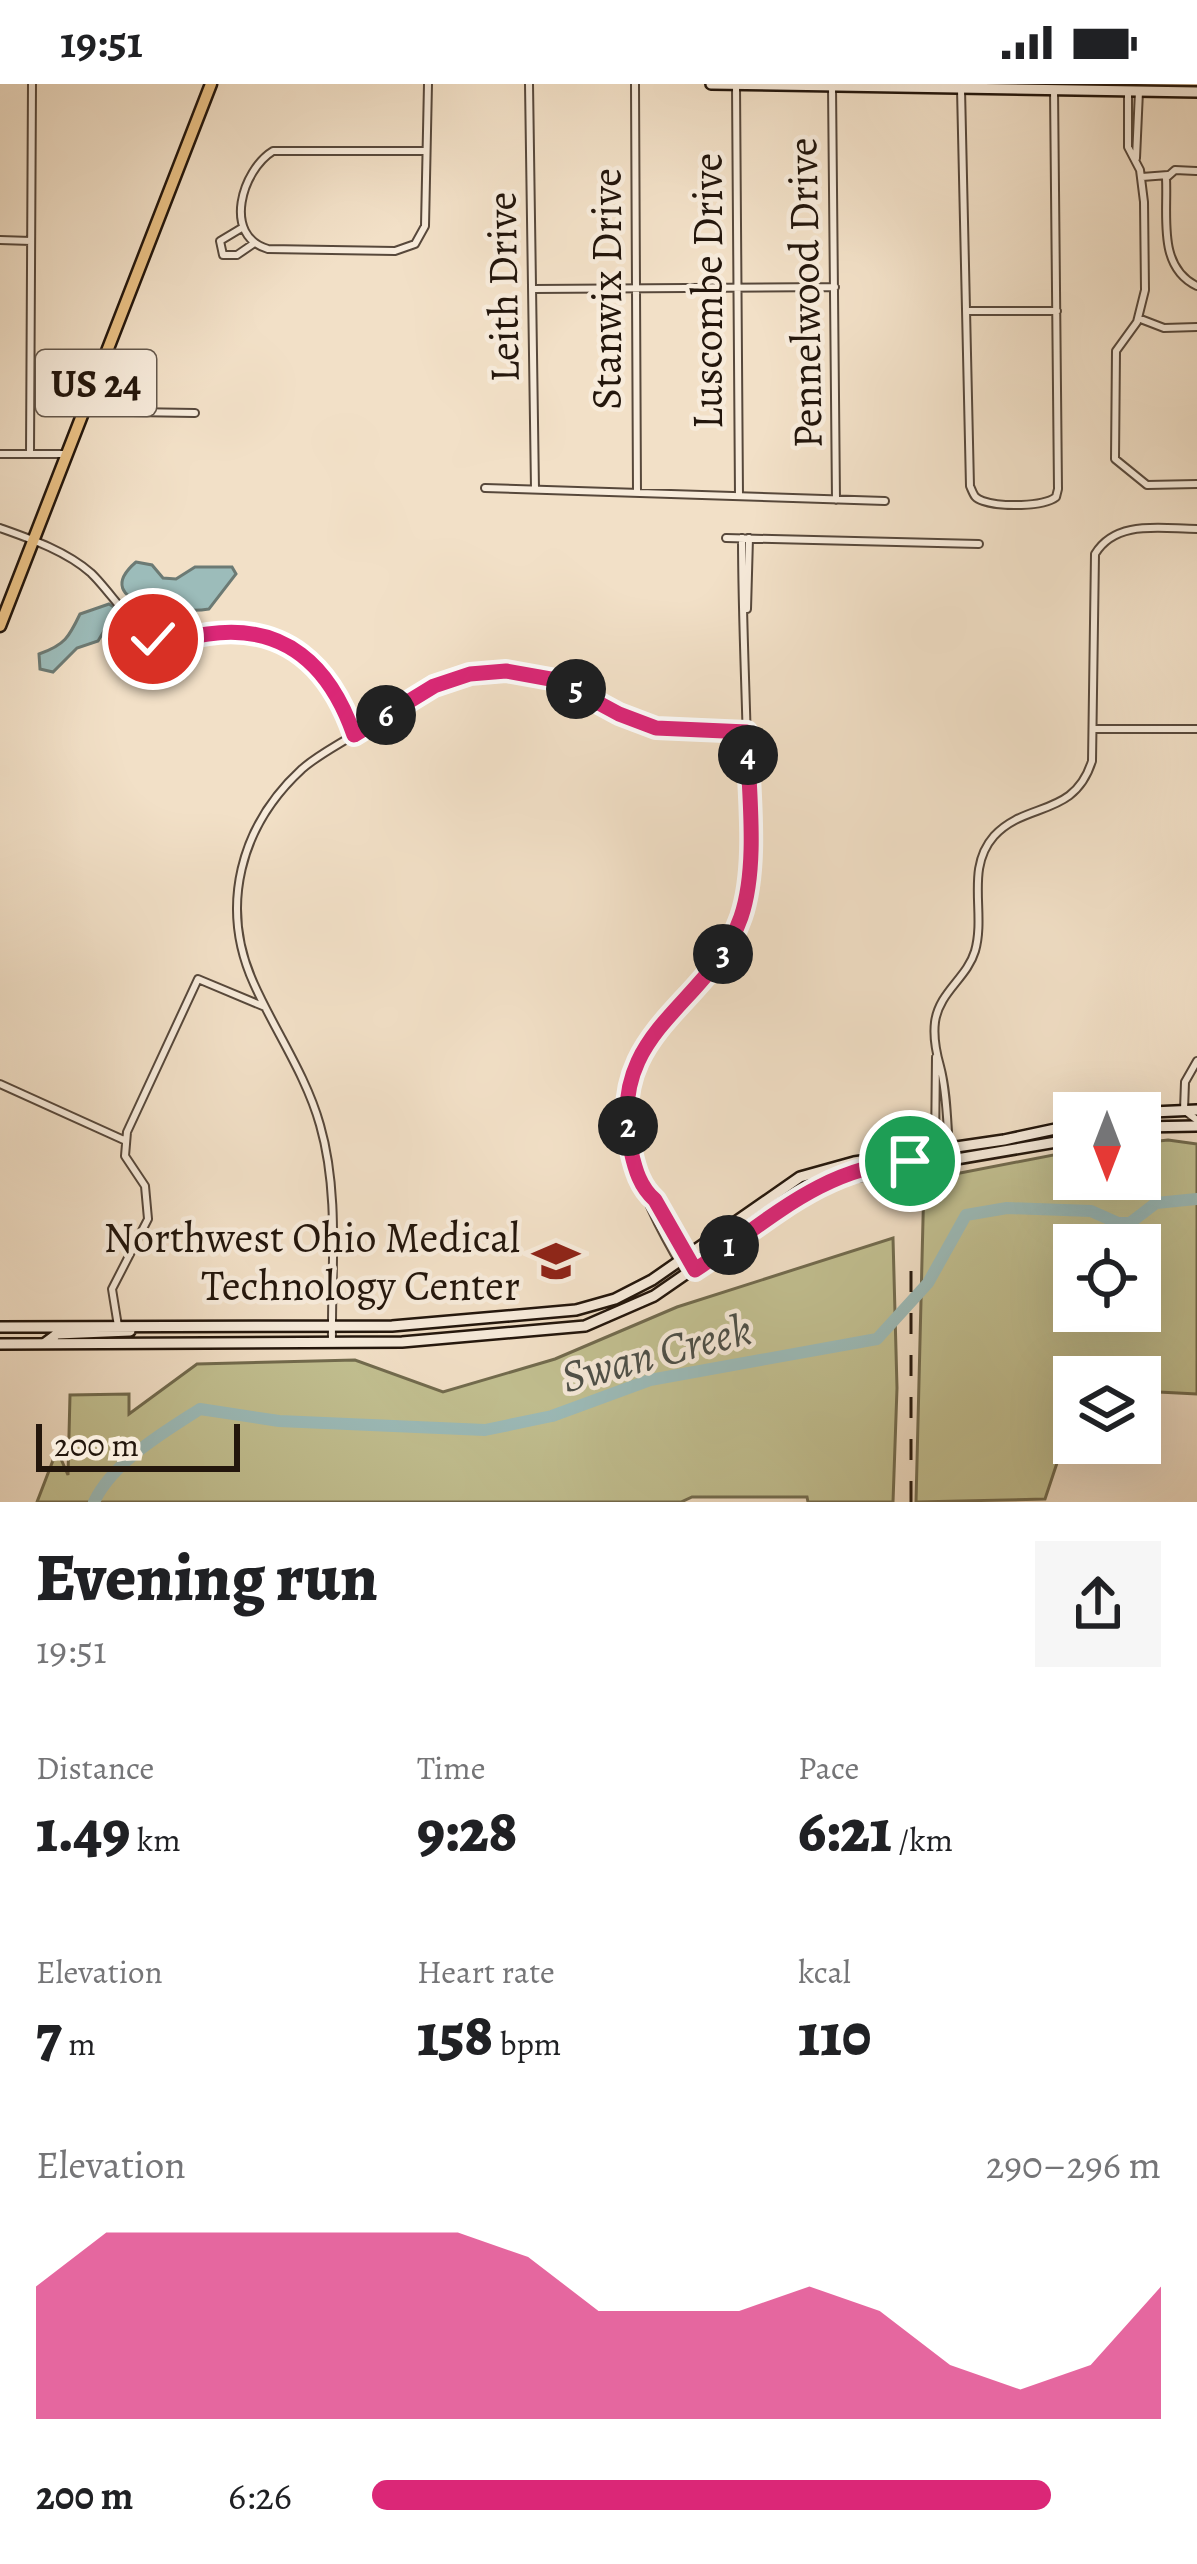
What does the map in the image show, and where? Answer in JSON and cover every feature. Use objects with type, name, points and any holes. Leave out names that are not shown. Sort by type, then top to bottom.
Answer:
[{"type":"main road","name":"US 24","points":[[0,626],[211,84]]},
{"type":"street","points":[[31,454],[32,84]]},
{"type":"street","points":[[242,229],[224,236],[219,250],[232,256],[256,245],[395,251],[415,244],[425,226],[428,84]]},
{"type":"street","name":"Leith Drive","points":[[529,84],[535,489]]},
{"type":"street","name":"Stanwix Drive","points":[[634,84],[638,494]]},
{"type":"street","points":[[711,84],[1197,92]]},
{"type":"street","name":"Luscombe Drive","points":[[736,85],[739,496]]},
{"type":"street","name":"Pennelwood Drive","points":[[832,86],[836,500]]},
{"type":"street","points":[[961,88],[970,486],[978,499],[1048,504],[1058,489],[1054,89]]},
{"type":"street","points":[[1133,91],[1127,147],[1141,177],[1145,290],[1138,319],[1116,351],[1115,459],[1148,485],[1197,484]]},
{"type":"street","points":[[256,245],[242,229],[240,212],[256,167],[273,151],[424,151]]},
{"type":"street","points":[[1141,177],[1196,171]]},
{"type":"street","points":[[1168,175],[1171,263],[1180,276],[1197,286]]},
{"type":"street","points":[[0,240],[31,241]]},
{"type":"street","points":[[533,289],[835,287]]},
{"type":"street","points":[[967,310],[1057,311]]},
{"type":"street","points":[[1138,319],[1164,328],[1197,327]]},
{"type":"street","points":[[90,399],[132,412],[195,413]]},
{"type":"street","points":[[0,454],[68,454]]},
{"type":"street","points":[[485,488],[885,501]]},
{"type":"street","points":[[0,528],[84,568],[158,641],[210,633],[276,637],[288,644],[317,669],[341,700],[354,735]]},
{"type":"street","points":[[949,1148],[934,1029],[939,1006],[976,947],[977,875],[984,850],[1005,826],[1060,803],[1078,789],[1092,761],[1096,551],[1110,536],[1124,530],[1197,529]]},
{"type":"street","points":[[726,538],[979,544]]},
{"type":"street","points":[[691,1272],[655,1200],[646,1192],[629,1139],[631,1090],[655,1031],[716,964],[740,919],[749,874],[745,538]]},
{"type":"street","points":[[332,1343],[329,1164],[315,1107],[244,962],[236,919],[246,849],[279,793],[306,766],[354,735],[434,686],[470,674],[506,671],[556,680],[656,728],[747,732]]},
{"type":"street","points":[[1094,729],[1197,729]]},
{"type":"street","points":[[118,1326],[112,1289],[148,1219],[145,1186],[125,1156],[127,1132],[198,980],[265,1007]]},
{"type":"street","points":[[935,1150],[936,1057]]},
{"type":"street","points":[[1197,1060],[1185,1082],[1184,1110],[1197,1123]]},
{"type":"street","points":[[0,1084],[126,1141]]},
{"type":"street","points":[[1161,1111],[1197,1110]]},
{"type":"street","points":[[1161,1126],[1197,1123]]},
{"type":"street","points":[[0,1328],[438,1324],[576,1310],[633,1291],[800,1177],[854,1162],[1053,1129]]},
{"type":"street","points":[[839,1178],[1053,1142]]},
{"type":"street","points":[[0,1344],[428,1341],[585,1326],[654,1296],[790,1202],[839,1178],[862,1167],[938,1157],[949,1148]]},
{"type":"street","points":[[45,1343],[57,1334],[187,1332],[237,1326]]},
{"type":"shaded area","points":[[1161,1141],[1197,1144],[1197,1394],[1161,1392],[1161,1356],[1053,1356],[1053,1464],[1057,1464],[1045,1499],[916,1502],[924,1180],[1053,1155],[1053,1200],[1161,1200]]},
{"type":"shaded area","points":[[893,1238],[897,1388],[893,1502],[692,1497],[681,1502],[37,1502],[57,1450],[68,1475],[70,1395],[129,1394],[129,1414],[197,1364],[355,1360],[443,1392],[555,1359],[677,1307]]},
{"type":"water","points":[[136,562],[152,565],[163,578],[176,579],[195,567],[232,567],[236,574],[209,609],[161,608],[130,597],[123,588],[124,577]]},
{"type":"water","points":[[109,604],[117,609],[98,641],[77,648],[53,672],[40,669],[39,654],[65,639],[80,614]]},
{"type":"waterway","name":"Swan Creek","points":[[94,1502],[126,1461],[200,1409],[279,1421],[485,1430],[552,1416],[650,1380],[877,1339],[928,1283],[966,1215],[1007,1208],[1091,1211],[1130,1223],[1156,1203],[1197,1199]]},
{"type":"railway","points":[[911,1266],[911,1502]]},
{"type":"place","name":"Northwest Ohio Medical Technology Center","points":[[556,1261]]},
{"type":"route","points":[[153,639],[166,643],[210,633],[276,637],[317,669],[341,700],[354,735],[434,686],[470,674],[506,671],[556,680],[633,721],[656,728],[747,732],[749,861],[743,908],[723,955],[662,1021],[638,1065],[628,1114],[635,1166],[695,1270],[817,1188],[862,1167],[910,1161]]}]
